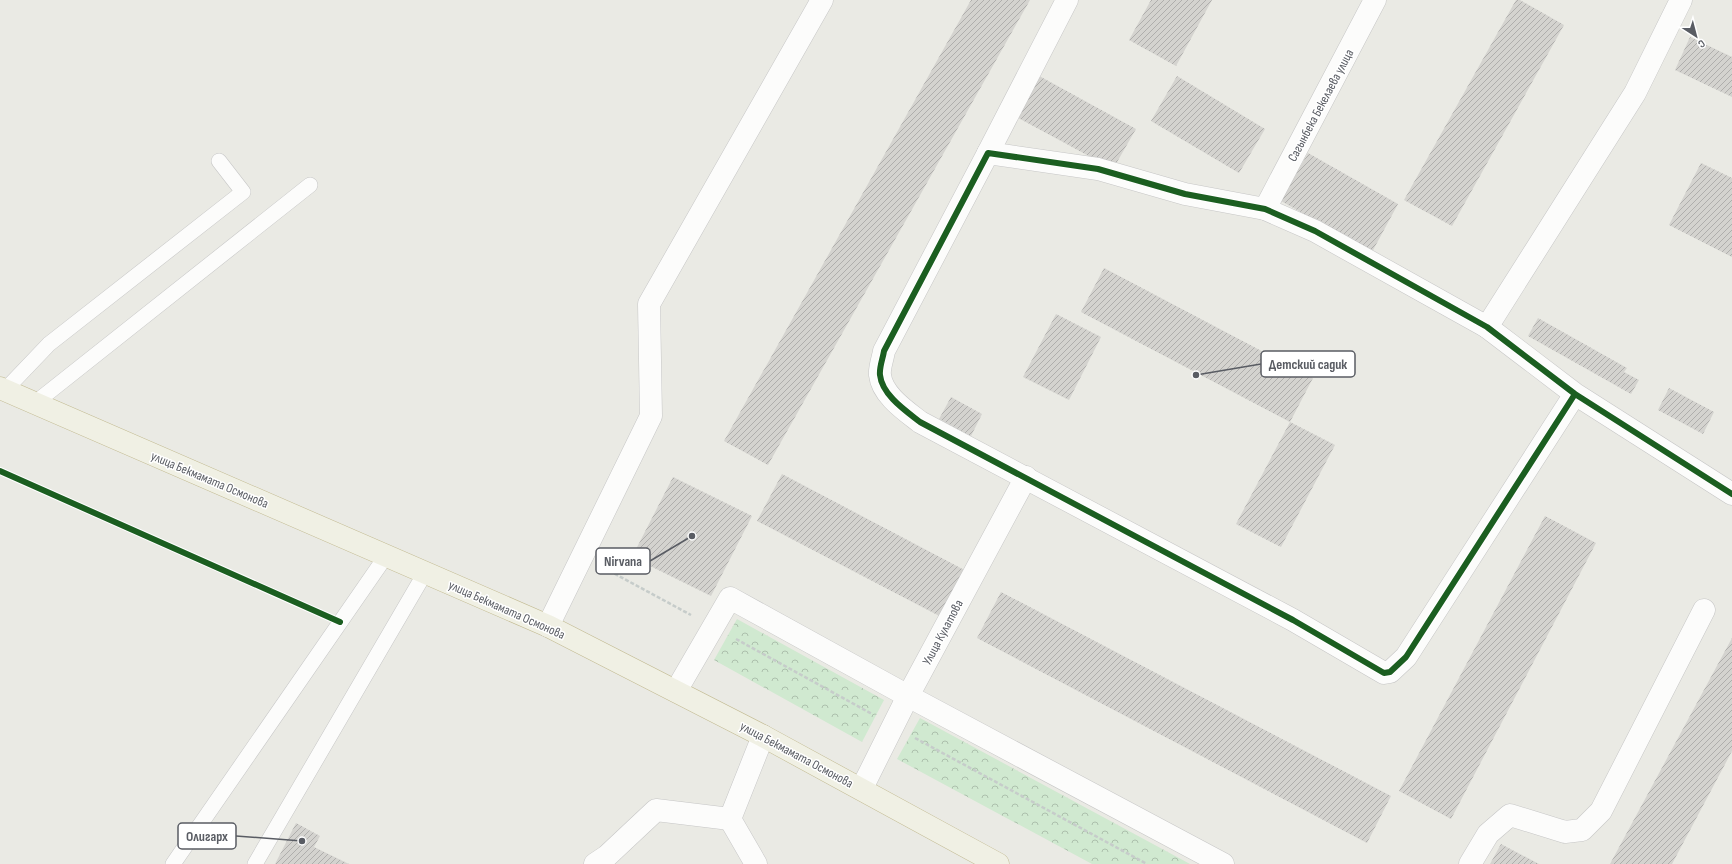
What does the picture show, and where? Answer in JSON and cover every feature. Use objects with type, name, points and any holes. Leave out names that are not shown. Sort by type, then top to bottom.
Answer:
[{"type":"highway","name":"улица Бекмамата Осмонова","points":[[3,389],[548,626],[862,788],[998,864]]},
{"type":"street","points":[[548,626],[651,416],[649,304],[822,0]]},
{"type":"street","points":[[1067,0],[884,351],[880,376],[888,394],[901,407],[920,422],[1293,620],[1384,673],[1390,672],[1406,657],[1575,394]]},
{"type":"street","name":"Сагынбека Бекелаева улица","points":[[1265,209],[1375,0]]},
{"type":"street","points":[[1487,327],[1635,93],[1681,0]]},
{"type":"street","points":[[988,152],[1098,169],[1185,194],[1265,209],[1315,230],[1487,327],[1575,394],[1732,494]]},
{"type":"street","name":"Улица Кулатова","points":[[862,788],[908,696],[1026,477]]},
{"type":"street","points":[[676,691],[730,598],[908,696],[1223,864]]},
{"type":"street","points":[[1470,864],[1488,834],[1510,815],[1565,832],[1582,830],[1601,812],[1704,610]]},
{"type":"street","points":[[730,819],[763,736]]},
{"type":"street","points":[[596,864],[607,856],[656,810],[730,819]]},
{"type":"street","points":[[730,819],[756,864]]},
{"type":"lane","points":[[3,389],[49,344],[243,192],[219,161]]},
{"type":"lane","points":[[35,403],[310,185]]},
{"type":"lane","points":[[174,864],[386,556]]},
{"type":"lane","points":[[255,864],[425,573]]},
{"type":"path","points":[[582,557],[1147,864]]},
{"type":"green space","points":[[737,619],[884,700],[862,742],[714,660]]},
{"type":"green space","points":[[920,718],[1190,864],[1092,864],[897,759]]},
{"type":"building","points":[[971,0],[1030,0],[768,465],[724,441]]},
{"type":"building","points":[[1151,0],[1212,0],[1176,66],[1129,40]]},
{"type":"building","points":[[1516,0],[1520,0],[1564,25],[1452,226],[1404,200]]},
{"type":"building","points":[[1690,37],[1732,57],[1732,97],[1675,70]]},
{"type":"building","points":[[1032,72],[1136,129],[1113,169],[1009,113]]},
{"type":"building","points":[[1177,76],[1265,129],[1239,173],[1151,121]]},
{"type":"building","points":[[1308,153],[1398,204],[1372,252],[1281,201]]},
{"type":"building","points":[[1701,163],[1732,178],[1732,257],[1669,225]]},
{"type":"building","points":[[1104,268],[1313,378],[1290,422],[1081,312]]},
{"type":"building","points":[[1056,314],[1101,337],[1069,400],[1023,377]]},
{"type":"building","points":[[1538,318],[1627,368],[1624,372],[1639,380],[1631,394],[1528,336]]},
{"type":"building","points":[[1669,388],[1714,412],[1703,434],[1658,410]]},
{"type":"building","points":[[951,397],[982,414],[971,436],[939,419]]},
{"type":"building","points":[[1290,422],[1335,445],[1281,547],[1236,524]]},
{"type":"building","points":[[782,474],[972,574],[947,620],[757,521]]},
{"type":"building","points":[[673,477],[752,516],[711,596],[632,557]]},
{"type":"building","points":[[1545,516],[1596,543],[1451,819],[1399,791]]},
{"type":"building","points":[[1001,592],[1391,796],[1367,843],[977,638]]},
{"type":"building","points":[[1732,638],[1732,751],[1672,864],[1610,864]]},
{"type":"building","points":[[296,823],[320,836],[314,847],[349,864],[275,864]]},
{"type":"building","points":[[1501,844],[1539,864],[1490,864]]},
{"type":"cycle path","points":[[1575,394],[1406,657],[1390,672],[1384,673],[1293,620],[920,422],[902,408],[890,396],[882,382],[880,372],[884,351],[988,153],[1098,169],[1185,194],[1265,209],[1315,231],[1487,327],[1575,394],[1732,494]]},
{"type":"cycle path","points":[[0,471],[340,622]]},
{"type":"place","name":"Детский садик","points":[[1196,375]]},
{"type":"place","name":"Nirvana","points":[[692,536]]},
{"type":"place","name":"Олигарх","points":[[302,841]]}]
